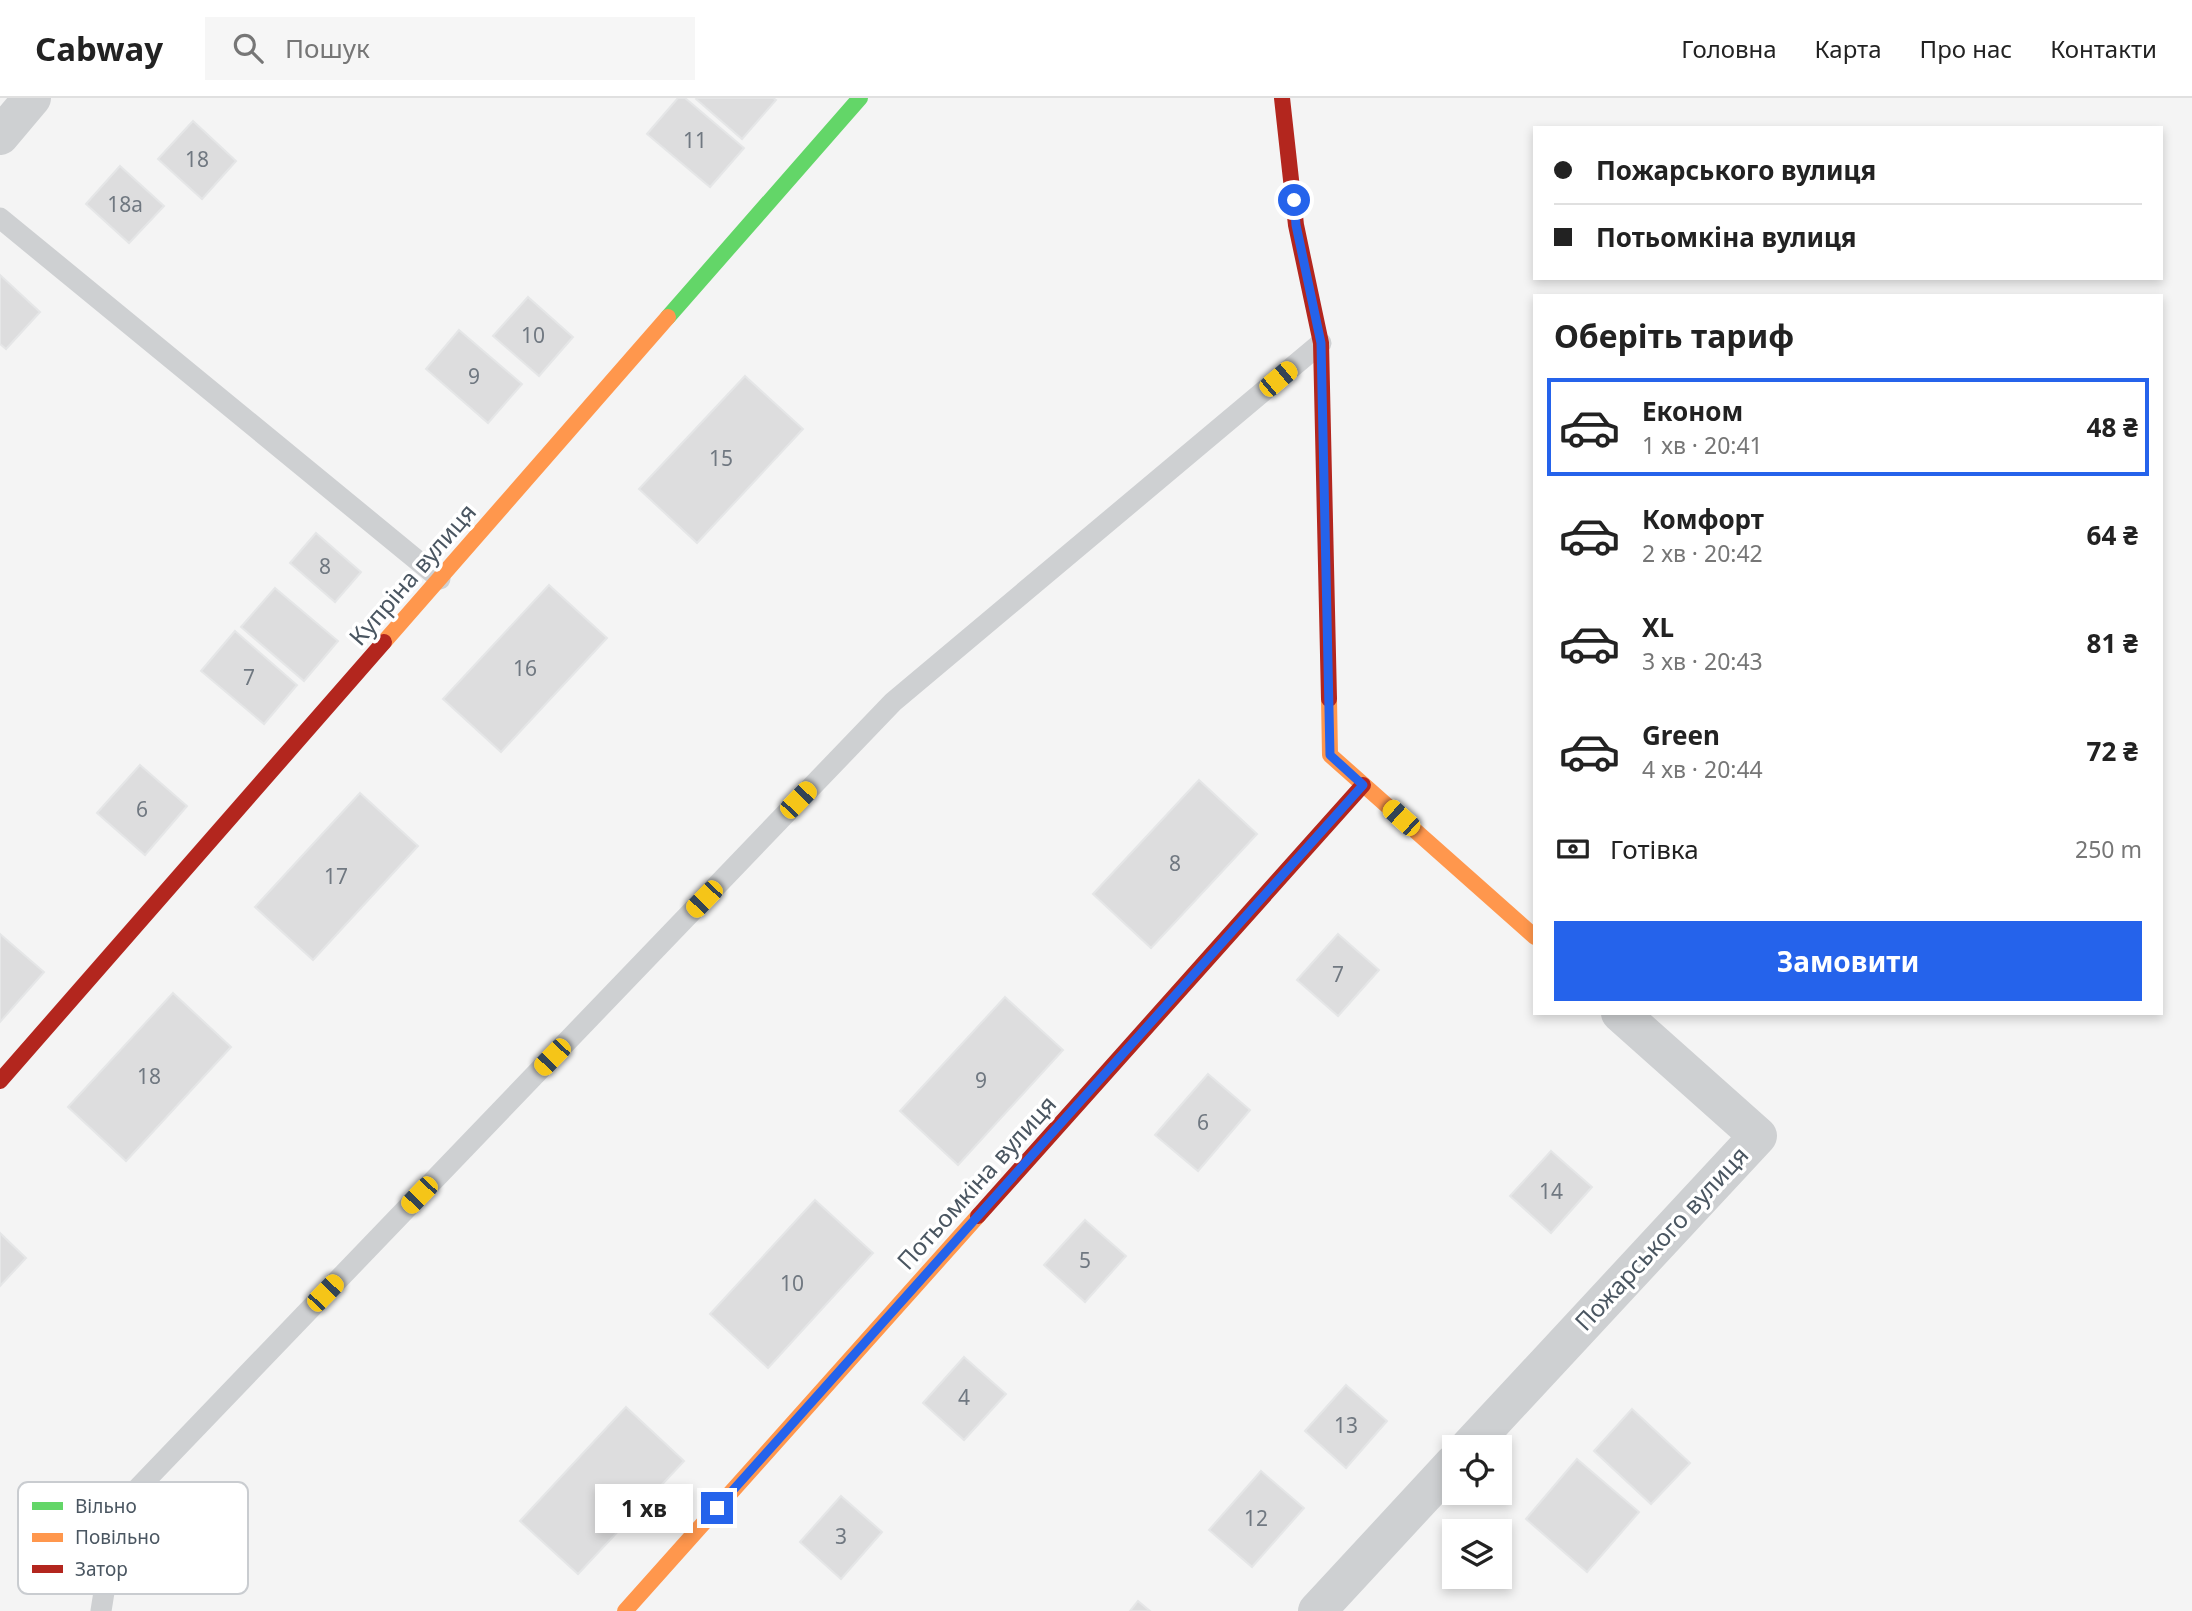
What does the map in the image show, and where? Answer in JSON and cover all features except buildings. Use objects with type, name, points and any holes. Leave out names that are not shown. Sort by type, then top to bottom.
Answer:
[{"type":"street","points":[[0,136],[32,98]]},
{"type":"street","name":"Купріна вулиця","points":[[0,1081],[860,98]]},
{"type":"street","points":[[1282,98],[1296,225],[1321,343],[1330,755],[1533,935]]},
{"type":"street","name":"Потьомкіна вулиця","points":[[625,1611],[1363,785]]},
{"type":"street","name":"Пожарського вулиця","points":[[1480,1435],[1758,1136],[1622,1015]]},
{"type":"street","points":[[1317,1611],[1442,1476]]},
{"type":"lane","points":[[0,218],[440,579]]},
{"type":"lane","points":[[144,1482],[874,722],[904,693],[1321,343]]},
{"type":"traffic: fast","points":[[668,317],[860,98]]},
{"type":"traffic: slow","points":[[384,642],[668,317]]},
{"type":"traffic: slow","points":[[1329,699],[1330,755],[1533,935]]},
{"type":"traffic: slow","points":[[625,1611],[978,1216]]},
{"type":"traffic: jam","points":[[1282,98],[1296,225],[1321,343],[1329,699]]},
{"type":"traffic: jam","points":[[0,1081],[384,642]]},
{"type":"traffic: jam","points":[[978,1216],[1363,785]]},
{"type":"route","points":[[717,1508],[1363,785],[1330,755],[1321,343],[1296,225],[1294,200]]}]
